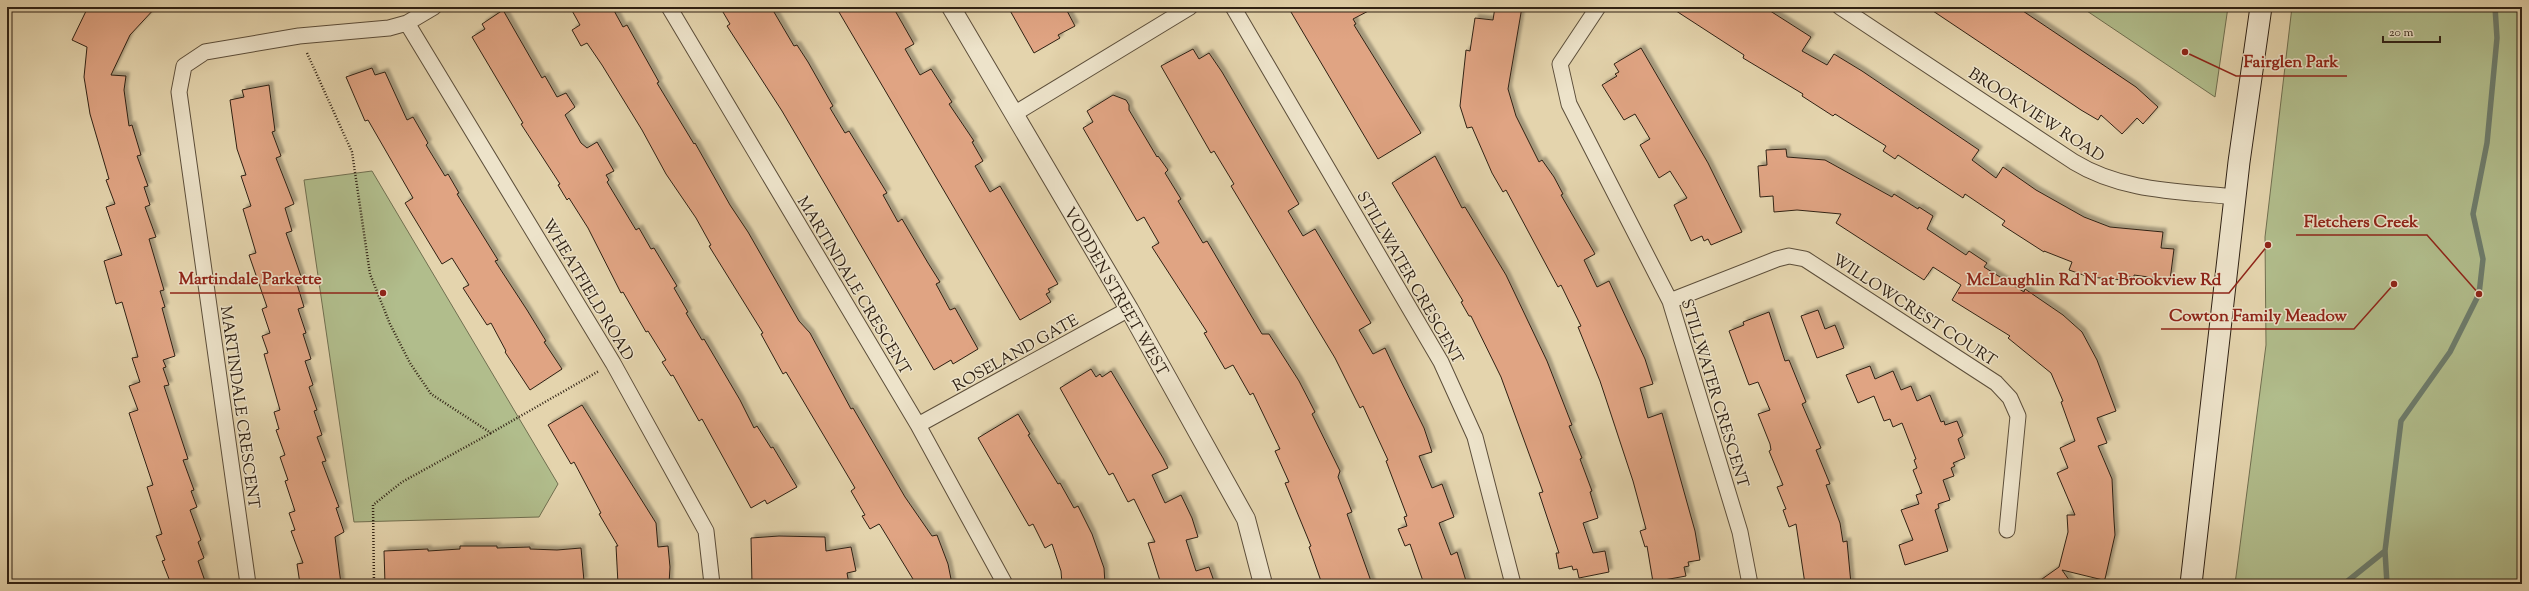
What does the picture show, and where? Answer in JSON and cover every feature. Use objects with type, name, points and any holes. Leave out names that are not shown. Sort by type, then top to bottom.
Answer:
[{"type":"main road","points":[[2191,584],[2235,197],[2261,7]]},
{"type":"street","name":"MARTINDALE CRESCENT","points":[[248,584],[179,92],[184,66],[206,52],[299,36],[389,28],[407,23],[434,7]]},
{"type":"street","name":"MARTINDALE CRESCENT","points":[[669,7],[918,425],[1006,584]]},
{"type":"street","name":"VODDEN STREET WEST","points":[[951,7],[1129,309],[1246,520],[1263,584]]},
{"type":"street","points":[[1014,114],[1190,7]]},
{"type":"street","name":"STILLWATER CRESCENT","points":[[1233,7],[1441,362],[1475,437],[1513,584]]},
{"type":"street","name":"STILLWATER CRESCENT","points":[[1598,7],[1560,64],[1569,104],[1670,301],[1740,532],[1750,584]]},
{"type":"street","name":"BROOKVIEW ROAD","points":[[1840,7],[2074,162],[2100,176],[2123,184],[2235,197]]},
{"type":"street","name":"WHEATFIELD ROAD","points":[[407,23],[613,363],[706,531],[712,584]]},
{"type":"street","name":"WILLOWCREST COURT","points":[[1670,301],[1777,259],[1789,256],[1805,259],[1996,383],[2010,398],[2018,416],[2007,530]]},
{"type":"street","name":"ROSELAND GATE","points":[[918,425],[1129,309]]},
{"type":"path","points":[[2211,7],[2231,11]]},
{"type":"path","points":[[299,36],[352,152],[370,274],[390,324],[410,363],[430,394],[491,433]]},
{"type":"path","points":[[374,584],[373,505],[402,482],[613,363]]},
{"type":"green space","points":[[2081,7],[2228,7],[2215,97]]},
{"type":"green space","points":[[2292,7],[2522,7],[2522,584],[2235,584],[2266,345],[2265,237]]},
{"type":"green space","points":[[372,171],[558,484],[539,517],[354,522],[304,180]]},
{"type":"building","points":[[88,7],[156,7],[130,35],[111,75],[126,76],[124,90],[129,126],[132,125],[141,155],[137,156],[148,186],[144,187],[150,205],[145,207],[156,237],[149,239],[164,290],[160,291],[165,307],[162,308],[175,356],[163,360],[166,367],[163,368],[169,385],[164,386],[188,459],[183,460],[194,490],[191,491],[197,507],[190,510],[201,540],[198,542],[204,558],[198,561],[206,584],[171,584],[162,561],[165,560],[156,536],[162,534],[147,487],[153,485],[129,413],[138,410],[129,386],[140,382],[132,358],[138,357],[122,302],[116,304],[104,261],[122,255],[106,207],[115,204],[106,180],[109,179],[90,114],[84,77],[87,47],[72,40]]},
{"type":"building","points":[[570,7],[612,7],[623,27],[627,25],[659,82],[657,83],[694,144],[695,143],[799,321],[810,333],[851,409],[853,408],[905,497],[932,536],[937,535],[948,564],[952,584],[916,584],[880,525],[879,524],[870,529],[862,516],[865,515],[851,491],[855,488],[786,372],[783,374],[761,334],[763,333],[709,246],[711,245],[696,218],[666,174],[642,130],[602,65],[587,43],[581,46],[572,30],[580,25]]},
{"type":"building","points":[[720,7],[771,7],[794,46],[797,45],[808,62],[833,106],[830,108],[845,133],[849,131],[887,193],[883,195],[898,222],[902,219],[940,282],[936,284],[950,310],[955,308],[978,349],[953,364],[951,360],[934,370],[782,111],[727,26],[730,24]]},
{"type":"building","points":[[836,7],[893,7],[914,44],[905,49],[920,75],[931,69],[952,102],[949,104],[974,141],[972,142],[983,161],[975,166],[990,192],[1000,186],[1058,284],[1048,289],[1050,292],[1046,294],[1051,302],[1020,320]]},
{"type":"building","points":[[1008,7],[1065,7],[1075,26],[1058,35],[1060,38],[1034,53]]},
{"type":"building","points":[[1288,7],[1376,7],[1353,19],[1356,24],[1354,25],[1421,133],[1378,159]]},
{"type":"building","points":[[1495,7],[1522,7],[1508,89],[1516,116],[1539,162],[1542,160],[1554,177],[1563,194],[1561,195],[1595,254],[1584,260],[1597,287],[1609,281],[1645,359],[1653,384],[1640,388],[1648,418],[1662,413],[1695,531],[1700,560],[1688,562],[1689,566],[1684,567],[1686,576],[1653,582],[1647,546],[1645,547],[1640,531],[1646,529],[1633,481],[1600,381],[1578,327],[1581,326],[1561,285],[1558,287],[1506,190],[1503,192],[1492,173],[1472,127],[1467,128],[1460,106],[1466,50],[1470,51],[1475,18],[1493,20]]},
{"type":"building","points":[[1670,7],[1764,7],[1811,37],[1802,51],[1827,65],[1834,54],[1862,71],[1979,150],[1972,160],[1996,178],[2003,167],[2036,190],[2084,217],[2110,227],[2163,232],[2161,248],[2174,249],[2170,280],[2134,275],[2134,277],[2125,277],[2124,280],[2089,277],[2069,270],[2072,262],[2044,252],[2002,225],[2005,221],[1965,194],[1963,198],[1898,155],[1895,159],[1883,151],[1886,146],[1835,114],[1833,116],[1802,96],[1803,94],[1743,58],[1744,55]]},
{"type":"building","points":[[1927,7],[2017,7],[2136,87],[2158,107],[2143,124],[2137,118],[2122,134],[2101,115],[2098,120],[2081,110]]},
{"type":"building","points":[[503,10],[542,78],[545,76],[557,97],[566,93],[575,107],[565,115],[581,143],[587,148],[597,142],[614,171],[606,175],[609,180],[607,182],[636,230],[639,228],[651,249],[654,248],[677,286],[674,288],[688,312],[686,313],[702,340],[704,339],[740,400],[754,428],[757,426],[771,448],[773,447],[797,487],[767,504],[765,500],[751,508],[702,419],[699,421],[673,375],[671,376],[662,362],[666,360],[648,331],[646,332],[623,292],[621,293],[588,228],[569,198],[567,200],[558,185],[560,184],[521,124],[523,123],[472,37],[485,29],[482,24]]},
{"type":"building","points":[[1641,48],[1708,163],[1742,232],[1711,245],[1708,239],[1704,241],[1702,236],[1691,241],[1674,205],[1687,198],[1670,171],[1659,178],[1640,145],[1650,139],[1635,114],[1624,120],[1602,85],[1617,76],[1615,74],[1619,72],[1614,64]]},
{"type":"building","points":[[1193,49],[1199,59],[1209,53],[1222,72],[1299,204],[1288,211],[1303,236],[1315,229],[1371,323],[1359,330],[1373,354],[1385,348],[1424,428],[1432,452],[1419,456],[1432,488],[1442,484],[1454,517],[1439,523],[1451,555],[1457,552],[1467,584],[1424,584],[1410,544],[1405,546],[1398,529],[1407,526],[1404,517],[1407,516],[1386,461],[1388,460],[1363,406],[1360,408],[1335,358],[1231,186],[1234,184],[1214,151],[1211,153],[1161,66]]},
{"type":"building","points":[[372,68],[375,75],[385,72],[407,120],[413,117],[428,143],[426,145],[445,176],[448,174],[459,193],[457,194],[498,260],[495,261],[527,310],[546,341],[544,342],[562,369],[530,390],[505,352],[506,351],[491,323],[487,325],[463,288],[469,285],[452,258],[442,264],[405,203],[413,198],[368,120],[365,121],[346,77]]},
{"type":"building","points":[[269,85],[275,131],[272,132],[281,156],[276,158],[294,204],[285,208],[292,231],[286,233],[303,282],[297,284],[304,307],[298,309],[306,333],[303,334],[311,359],[305,361],[313,385],[309,387],[317,410],[314,411],[322,435],[317,437],[326,461],[322,462],[339,507],[336,508],[344,532],[335,537],[341,584],[300,584],[297,564],[303,563],[291,531],[295,530],[289,513],[295,511],[285,481],[288,480],[280,457],[285,455],[276,430],[279,429],[274,412],[280,410],[264,354],[268,353],[262,336],[270,333],[262,309],[267,307],[249,255],[256,253],[243,209],[251,206],[241,176],[246,175],[237,149],[230,100],[244,97],[242,90]]},
{"type":"building","points":[[1113,95],[1126,100],[1129,105],[1129,110],[1157,157],[1158,156],[1168,170],[1165,173],[1181,199],[1178,201],[1203,243],[1207,241],[1262,334],[1269,334],[1299,381],[1315,412],[1312,414],[1340,471],[1338,477],[1352,512],[1347,514],[1372,584],[1322,584],[1309,547],[1311,546],[1285,483],[1289,482],[1275,451],[1280,449],[1253,393],[1250,395],[1233,365],[1225,369],[1204,333],[1207,332],[1152,247],[1159,243],[1144,217],[1137,221],[1083,128],[1093,122],[1087,111]]},
{"type":"building","points":[[1786,149],[1787,157],[1825,160],[1892,197],[1894,194],[1918,209],[1919,207],[1933,216],[1927,229],[1966,255],[1969,251],[1987,263],[1984,267],[2024,292],[2025,289],[2063,315],[2082,332],[2097,360],[2116,411],[2097,418],[2107,443],[2098,446],[2112,479],[2115,535],[2105,579],[2103,580],[2062,570],[2072,584],[2035,584],[2059,567],[2068,532],[2067,515],[2075,515],[2057,473],[2068,468],[2060,448],[2075,441],[2061,402],[2063,401],[2051,373],[2008,338],[2010,336],[1952,300],[1961,285],[1933,267],[1924,280],[1836,223],[1841,214],[1797,210],[1774,212],[1773,196],[1760,197],[1758,166],[1767,165],[1766,150]]},
{"type":"building","points":[[1435,156],[1462,208],[1465,207],[1506,275],[1547,361],[1572,425],[1569,426],[1582,458],[1580,459],[1592,491],[1590,492],[1598,518],[1583,523],[1593,553],[1605,551],[1609,572],[1579,578],[1577,569],[1573,570],[1572,566],[1559,569],[1556,553],[1559,553],[1539,493],[1543,492],[1501,377],[1471,316],[1469,316],[1461,302],[1463,301],[1392,183]]},
{"type":"building","points":[[1818,310],[1825,329],[1835,325],[1844,348],[1817,358],[1801,316]]},
{"type":"building","points":[[1769,312],[1785,361],[1789,360],[1806,402],[1802,404],[1821,448],[1816,450],[1830,484],[1826,485],[1840,523],[1843,542],[1847,541],[1851,584],[1805,584],[1796,524],[1789,527],[1783,510],[1786,509],[1777,487],[1783,485],[1769,451],[1771,450],[1770,444],[1758,414],[1770,410],[1758,382],[1749,385],[1729,331],[1744,325],[1743,322]]},
{"type":"building","points":[[1870,366],[1875,379],[1893,371],[1901,390],[1911,386],[1917,401],[1930,395],[1941,422],[1944,421],[1945,425],[1957,421],[1963,436],[1958,439],[1965,458],[1953,463],[1955,466],[1951,468],[1954,476],[1943,480],[1950,500],[1938,504],[1939,508],[1935,510],[1948,551],[1905,565],[1899,545],[1913,540],[1901,510],[1919,504],[1916,495],[1922,493],[1913,470],[1917,468],[1914,460],[1916,459],[1902,423],[1893,427],[1890,419],[1884,421],[1874,396],[1858,403],[1846,375]]},
{"type":"building","points":[[1091,369],[1096,377],[1100,374],[1102,377],[1111,371],[1163,458],[1168,468],[1152,475],[1165,503],[1181,495],[1192,518],[1198,537],[1186,540],[1196,571],[1209,567],[1215,584],[1161,584],[1148,543],[1155,542],[1134,499],[1128,502],[1113,473],[1109,475],[1060,388]]},
{"type":"building","points":[[582,405],[656,523],[658,547],[668,546],[670,567],[669,584],[618,584],[616,546],[618,546],[599,514],[601,513],[574,462],[571,464],[548,425]]},
{"type":"building","points":[[1018,414],[1030,434],[1028,435],[1058,484],[1060,483],[1074,508],[1078,506],[1092,534],[1104,568],[1105,584],[1062,584],[1061,571],[1052,544],[1045,548],[1033,524],[1029,526],[978,438]]},
{"type":"building","points":[[779,536],[825,537],[826,551],[851,547],[856,571],[847,573],[849,584],[752,584],[751,538]]},
{"type":"building","points":[[460,546],[497,546],[497,548],[530,547],[530,549],[557,550],[581,548],[584,581],[576,582],[576,584],[385,584],[384,551],[460,549]]},
{"type":"waterway","points":[[2387,584],[2385,551],[2401,421],[2450,352],[2479,294],[2483,259],[2473,214],[2487,143],[2497,38],[2495,7]]},
{"type":"waterway","points":[[2344,584],[2385,551]]},
{"type":"place","name":"Fairglen Park","points":[[2185,52]]},
{"type":"place","name":"McLaughlin Rd N at Brookview Rd","points":[[2268,245]]},
{"type":"place","name":"Cowton Family Meadow","points":[[2394,284]]},
{"type":"place","name":"Martindale Parkette","points":[[383,293]]},
{"type":"place","name":"Fletchers Creek","points":[[2479,294]]}]
